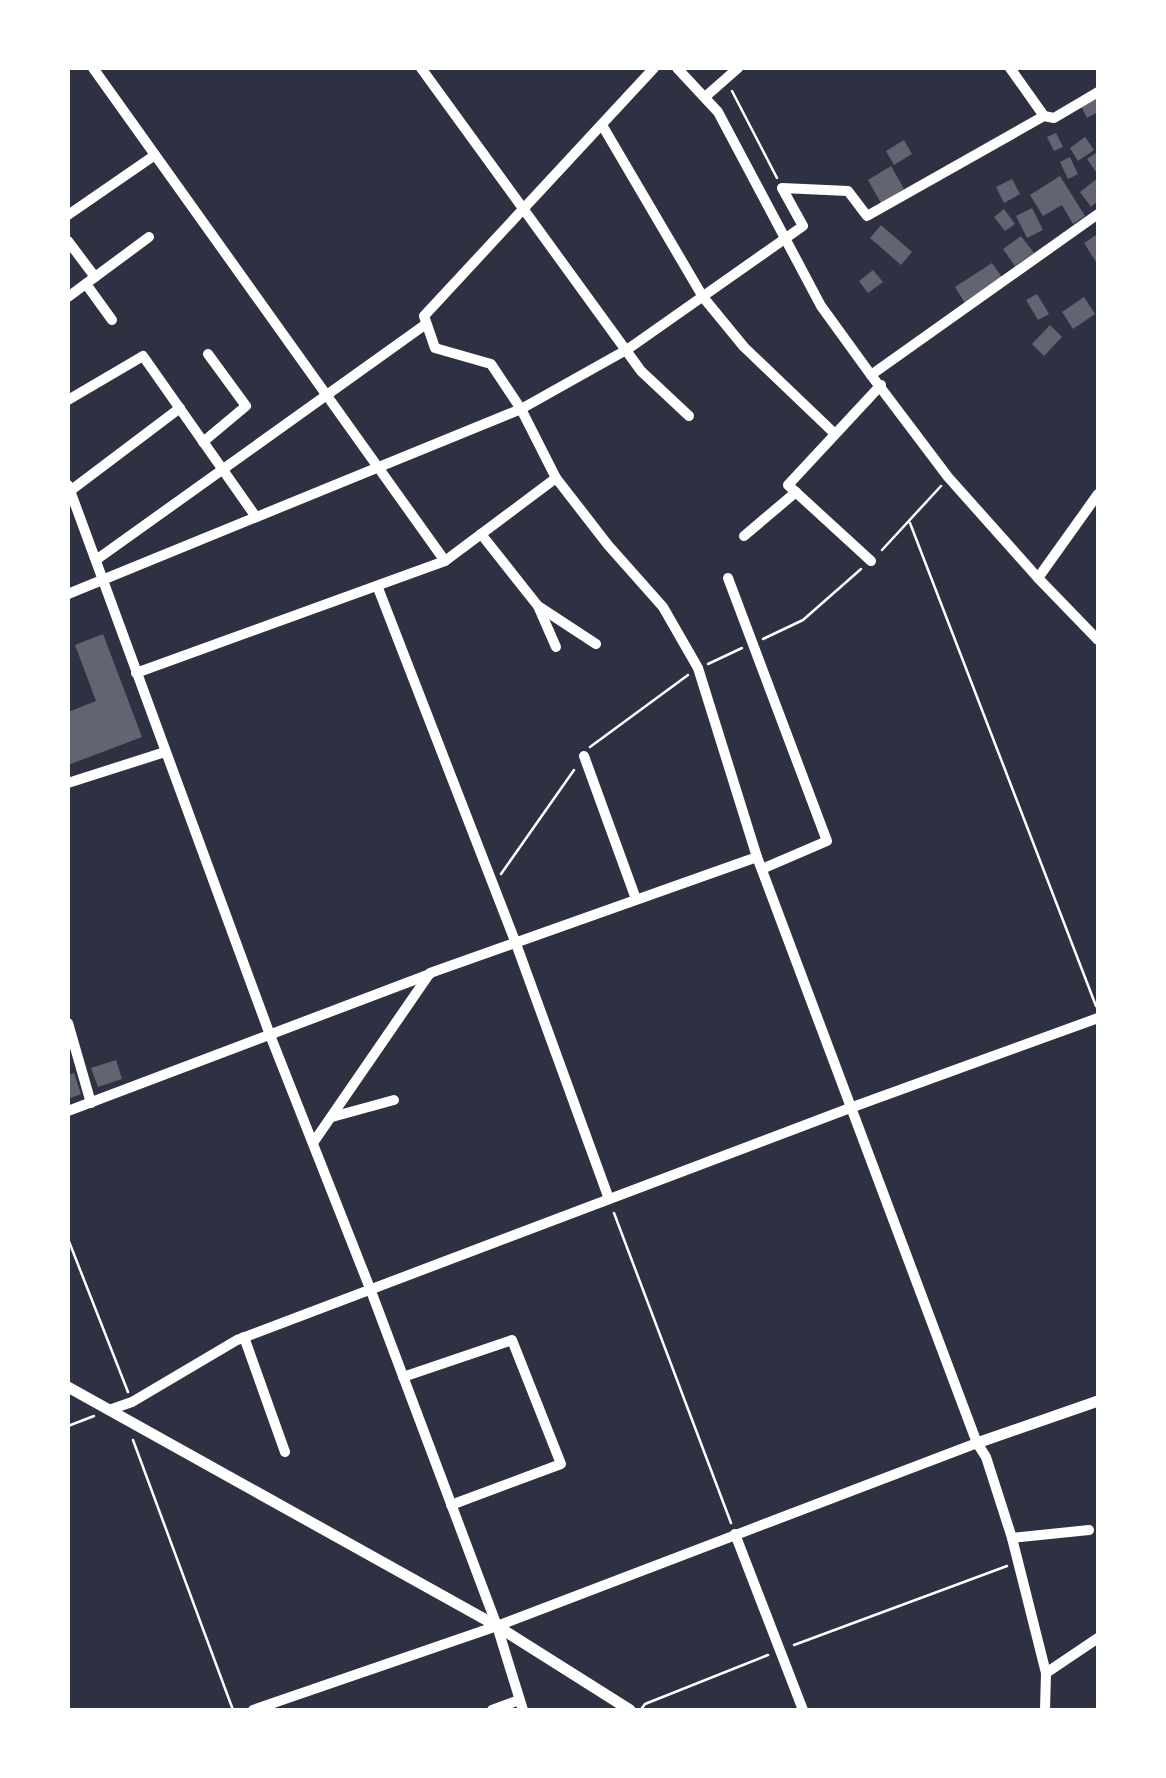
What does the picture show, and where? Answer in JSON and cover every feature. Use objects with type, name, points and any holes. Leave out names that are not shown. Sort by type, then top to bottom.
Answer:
[{"type":"street","points":[[93,68],[445,561]]},
{"type":"street","points":[[421,68],[641,371],[689,416]]},
{"type":"street","points":[[654,68],[424,316],[435,348],[490,364],[521,408],[556,478],[608,545],[664,607],[698,668],[757,856],[986,1457],[1012,1538],[1046,1673],[1045,1710]]},
{"type":"street","points":[[677,68],[718,112],[821,306],[871,375],[948,477],[1098,640]]},
{"type":"street","points":[[705,97],[738,68]]},
{"type":"street","points":[[1010,68],[1044,116]]},
{"type":"street","points":[[782,188],[848,191],[867,216],[1044,116],[1054,118],[1098,92]]},
{"type":"street","points":[[602,124],[704,296],[744,347],[834,433]]},
{"type":"street","points":[[68,214],[155,155]]},
{"type":"street","points":[[68,594],[521,408],[628,349],[803,226],[782,188]]},
{"type":"street","points":[[871,375],[1098,214]]},
{"type":"street","points":[[68,297],[149,237]]},
{"type":"street","points":[[68,242],[112,320]]},
{"type":"street","points":[[96,560],[426,324]]},
{"type":"street","points":[[203,442],[246,406],[208,354]]},
{"type":"street","points":[[68,400],[143,356],[256,518]]},
{"type":"street","points":[[871,560],[788,485],[881,386]]},
{"type":"street","points":[[180,408],[69,488],[270,1035],[371,1290],[496,1626],[521,1705],[492,1710]]},
{"type":"street","points":[[136,673],[445,561],[556,478]]},
{"type":"street","points":[[744,536],[796,492]]},
{"type":"street","points":[[1038,578],[1098,494]]},
{"type":"street","points":[[481,534],[538,606],[556,647]]},
{"type":"street","points":[[728,578],[828,841],[762,869]]},
{"type":"street","points":[[378,588],[515,941],[609,1200]]},
{"type":"street","points":[[538,606],[596,644]]},
{"type":"street","points":[[68,783],[165,752]]},
{"type":"street","points":[[584,756],[636,899]]},
{"type":"street","points":[[68,1111],[515,941],[757,856]]},
{"type":"street","points":[[313,1144],[430,973]]},
{"type":"street","points":[[109,1410],[132,1402],[244,1337],[1098,1015]]},
{"type":"street","points":[[68,1023],[90,1102]]},
{"type":"street","points":[[332,1117],[394,1100]]},
{"type":"street","points":[[244,1337],[286,1452]]},
{"type":"street","points":[[404,1377],[512,1340],[561,1464],[451,1504]]},
{"type":"street","points":[[68,1386],[496,1626],[630,1710]]},
{"type":"street","points":[[253,1710],[496,1626],[1098,1401]]},
{"type":"street","points":[[1012,1538],[1089,1530]]},
{"type":"street","points":[[735,1534],[803,1710]]},
{"type":"street","points":[[1046,1673],[1098,1638]]},
{"type":"path","points":[[723,81],[782,188]]},
{"type":"path","points":[[698,668],[803,620],[871,560],[948,477]]},
{"type":"path","points":[[909,522],[1098,1015]]},
{"type":"path","points":[[609,1200],[735,1534]]},
{"type":"path","points":[[68,1240],[132,1402]]},
{"type":"path","points":[[68,1426],[109,1410]]},
{"type":"path","points":[[136,1424],[131,1434],[233,1710]]},
{"type":"path","points":[[640,1710],[645,1704],[780,1650],[1018,1562]]},
{"type":"building","points":[[1098,97],[1098,112],[1087,118],[1081,106]]},
{"type":"building","points":[[1056,133],[1063,147],[1054,151],[1047,137]]},
{"type":"building","points":[[1085,137],[1094,150],[1078,161],[1070,148]]},
{"type":"building","points":[[904,140],[912,154],[894,165],[886,151]]},
{"type":"building","points":[[1096,153],[1098,157],[1098,175],[1087,159]]},
{"type":"building","points":[[1070,157],[1078,174],[1068,179],[1060,162]]},
{"type":"building","points":[[891,166],[904,189],[881,203],[868,180]]},
{"type":"building","points":[[1060,176],[1085,216],[1073,224],[1062,205],[1043,216],[1030,195]]},
{"type":"building","points":[[1098,178],[1098,201],[1091,207],[1080,192]]},
{"type":"building","points":[[1012,179],[1020,194],[1004,203],[996,187]]},
{"type":"building","points":[[1032,208],[1043,230],[1027,238],[1016,216]]},
{"type":"building","points":[[1004,209],[1015,224],[1005,231],[994,217]]},
{"type":"building","points":[[881,225],[912,252],[901,265],[870,238]]},
{"type":"building","points":[[1096,235],[1098,240],[1098,265],[1084,243]]},
{"type":"building","points":[[1021,236],[1034,253],[1015,266],[1003,249]]},
{"type":"building","points":[[992,263],[1003,279],[965,303],[955,287]]},
{"type":"building","points":[[873,270],[883,282],[868,293],[859,281]]},
{"type":"building","points":[[1037,294],[1049,314],[1038,320],[1026,300]]},
{"type":"building","points":[[1084,297],[1095,314],[1073,329],[1062,312]]},
{"type":"building","points":[[1050,325],[1062,337],[1044,356],[1032,344]]},
{"type":"building","points":[[103,634],[142,737],[68,765],[68,712],[96,701],[75,645]]},
{"type":"building","points":[[116,1060],[122,1079],[98,1087],[91,1068]]},
{"type":"building","points":[[74,1073],[81,1094],[68,1099],[68,1075]]}]
